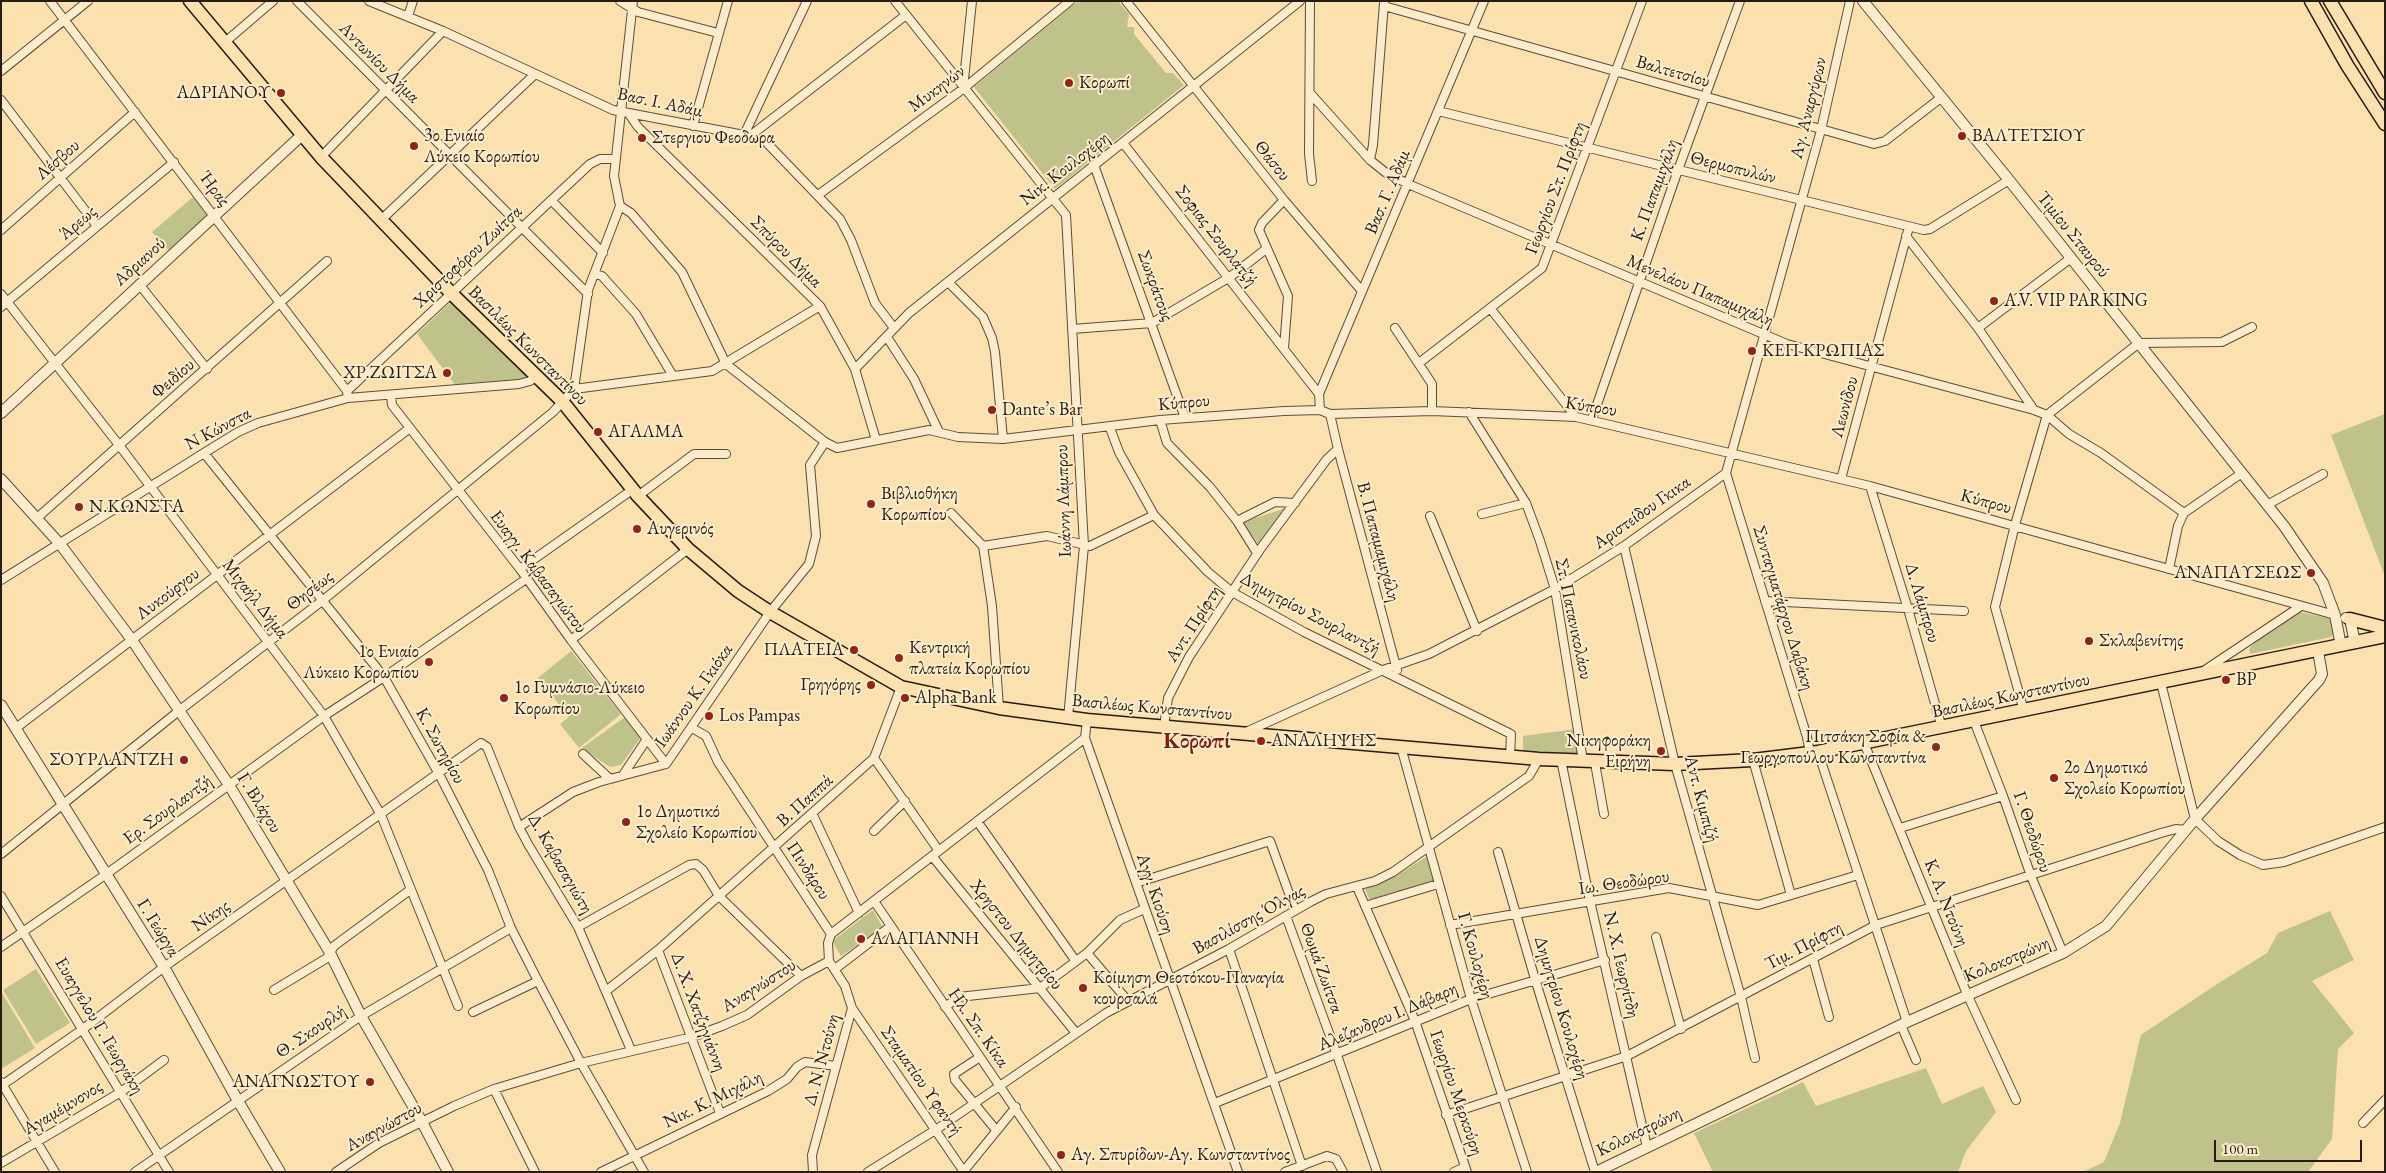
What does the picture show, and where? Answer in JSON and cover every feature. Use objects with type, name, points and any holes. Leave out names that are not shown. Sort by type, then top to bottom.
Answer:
[{"type":"main road","name":"Βασιλέως Κωνσταντίνου","points":[[190,1],[321,157],[452,294],[562,401],[635,493],[688,550],[738,591],[770,612],[860,661],[901,687],[1000,708],[1087,720],[1510,757],[1589,762],[1676,764],[1753,760],[1864,743],[2385,636]]},
{"type":"main road","points":[[2311,1],[2347,65],[2385,124]]},
{"type":"main road","points":[[2330,1],[2385,93]]},
{"type":"main road","points":[[2350,619],[2385,628]]},
{"type":"street","name":"Ήρας","points":[[50,1],[281,303],[348,395]]},
{"type":"street","points":[[1,71],[88,1]]},
{"type":"street","points":[[224,43],[273,1]]},
{"type":"street","name":"Αντωνίου Δήμα","points":[[296,1],[588,294]]},
{"type":"street","points":[[408,16],[413,1]]},
{"type":"street","points":[[620,1],[674,23],[718,33]]},
{"type":"street","points":[[693,126],[728,1]]},
{"type":"street","points":[[747,136],[807,1]]},
{"type":"street","name":"Ιωάννη Λάμπρου","points":[[896,1],[963,89],[1066,215],[1076,430],[1084,546],[1068,718]]},
{"type":"street","points":[[963,89],[972,1]]},
{"type":"street","name":"Μυκηνών","points":[[818,195],[963,89],[1070,1]]},
{"type":"street","name":"Θάσου","points":[[1126,1],[1284,200],[1260,226],[1260,234],[1288,296],[1284,348]]},
{"type":"street","name":"Νικ. Κουλοχέρη","points":[[855,369],[894,328],[948,282],[1053,197],[1194,88],[1300,1]]},
{"type":"street","points":[[1310,1],[1308,154],[1312,181]]},
{"type":"street","name":"Βασ. Γ. Αδάμ","points":[[1319,394],[1361,290],[1408,184],[1484,1]]},
{"type":"street","name":"Γεωργίου Στ. Πρίφτη","points":[[1419,362],[1537,274],[1542,268],[1552,246],[1642,1]]},
{"type":"street","name":"Κ. Παπαμιχάλη","points":[[1592,419],[1678,170],[1740,1]]},
{"type":"street","name":"Αγ. Αναργύρων","points":[[1732,453],[1821,130],[1850,1]]},
{"type":"street","name":"Τιμίου Σταυρού","points":[[1864,1],[2267,505],[2323,583],[2335,615],[2341,646]]},
{"type":"street","name":"Βασ. Ι. Αδάμ","points":[[372,2],[443,31],[534,74],[625,113],[747,136],[769,144],[843,224],[872,296],[883,316],[894,328]]},
{"type":"street","points":[[1370,160],[1374,145],[1384,3]]},
{"type":"street","name":"Βαλτετσίου","points":[[1384,3],[1471,32],[1874,144],[1885,141],[1942,97]]},
{"type":"street","points":[[632,5],[625,113],[616,159],[614,183],[620,206],[588,294],[574,389],[712,371],[820,306]]},
{"type":"street","points":[[747,136],[906,15]]},
{"type":"street","points":[[321,157],[443,31]]},
{"type":"street","points":[[381,220],[534,74]]},
{"type":"street","name":"Μενελάου Παπαμιχάλη","points":[[1310,93],[1370,160],[1385,172],[1408,184],[1764,336],[1871,368],[2047,415],[2069,434],[2101,453],[2184,513]]},
{"type":"street","points":[[1,100],[97,226]]},
{"type":"street","name":"Θερμοπυλών","points":[[1438,111],[1924,230],[1930,229],[2009,180]]},
{"type":"street","name":"Λέσβου","points":[[1,230],[135,112]]},
{"type":"street","name":"Σπύρου Δήμα","points":[[625,113],[820,306],[855,369],[876,440]]},
{"type":"street","name":"Αδριανού","points":[[1,413],[302,136]]},
{"type":"street","name":"Σοφιας Σουρλατζή","points":[[1123,143],[1284,348]]},
{"type":"street","name":"Χριστοφόρου Ζωίτσα","points":[[348,395],[590,164],[600,159],[616,159]]},
{"type":"street","name":"Άρεως","points":[[4,305],[174,162]]},
{"type":"street","name":"Σωκράτους","points":[[1094,165],[1185,418]]},
{"type":"street","points":[[1284,200],[1361,290]]},
{"type":"street","points":[[552,201],[603,253]]},
{"type":"street","points":[[620,206],[631,212],[682,272],[726,364],[825,442]]},
{"type":"street","name":"Λεωνίδου","points":[[1841,479],[1909,227]]},
{"type":"street","points":[[1906,236],[1978,328],[2034,410]]},
{"type":"street","points":[[1072,329],[1152,323],[1230,277],[1266,249]]},
{"type":"street","points":[[1978,328],[2071,258]]},
{"type":"street","name":"Φειδίου","points":[[37,518],[327,261]]},
{"type":"street","points":[[595,274],[602,276],[636,314],[673,376]]},
{"type":"street","points":[[948,282],[983,317],[992,338],[1004,439]]},
{"type":"street","points":[[139,284],[207,369]]},
{"type":"street","name":"Μιχαήλ Δήμα","points":[[1,294],[4,305],[54,363],[151,486],[324,716],[381,815],[458,1006]]},
{"type":"street","points":[[1490,308],[1576,417]]},
{"type":"street","points":[[1395,328],[1432,384],[1432,411]]},
{"type":"street","points":[[2024,711],[1995,607],[2015,526],[2047,415],[2139,343],[2222,342],[2252,328]]},
{"type":"street","points":[[887,337],[914,379],[939,432]]},
{"type":"street","points":[[1284,348],[1319,394],[1320,410]]},
{"type":"street","name":"Ν Κώνστα","points":[[1,580],[238,432],[258,423],[348,395],[391,396],[519,384],[530,381],[537,376]]},
{"type":"street","name":"Θησέως","points":[[1,854],[180,710],[322,601],[458,491],[553,412],[574,389]]},
{"type":"street","name":"Ευαγγ. Καβασαγιώτου","points":[[391,396],[392,405],[520,570],[666,764]]},
{"type":"street","name":"Κύπρου","points":[[825,442],[840,448],[929,430],[958,437],[1004,439],[1076,430],[1110,428],[1160,420],[1320,410],[1330,414],[1432,411],[1576,417],[1592,419],[1870,486],[2335,615]]},
{"type":"street","name":"Στ. Πατανικολάου","points":[[1469,412],[1526,503],[1555,589],[1589,762],[1604,814]]},
{"type":"street","name":"Β. Παπαμαμιχάλη","points":[[1330,414],[1399,677]]},
{"type":"street","points":[[1160,420],[1168,443],[1210,487],[1237,521],[1257,553]]},
{"type":"street","name":"Λυκούργου","points":[[16,728],[410,428]]},
{"type":"street","name":"Δημητρίου Σουρλαντζή","points":[[1110,428],[1119,452],[1154,515],[1208,572],[1232,592],[1304,632],[1399,677],[1511,734],[1510,757]]},
{"type":"street","name":"Ιωάννου Κ. Γκιόκα","points":[[519,827],[573,792],[623,775],[666,764],[770,612],[809,564],[816,536],[810,465],[825,442]]},
{"type":"street","name":"Αντ. Πρίφτη","points":[[1164,727],[1168,698],[1173,686],[1257,553],[1327,459],[1338,449]]},
{"type":"street","name":"Κ. Σωτηρίου","points":[[204,453],[384,677],[440,774],[488,870],[511,928],[581,1063],[644,1172]]},
{"type":"street","points":[[1726,473],[1732,453]]},
{"type":"street","points":[[520,570],[694,454],[726,454]]},
{"type":"street","name":"Αριστείδου Γκικα","points":[[1242,734],[1383,670],[1397,666],[1477,631],[1555,589],[1624,546],[1726,473]]},
{"type":"street","name":"Συνταγματάρχου Δαβάκη","points":[[1726,473],[1807,737],[1876,926],[1916,1060]]},
{"type":"street","points":[[2168,568],[2178,526],[2184,513],[2242,473]]},
{"type":"street","points":[[2267,505],[2323,474]]},
{"type":"street","name":"Γ. Βλάχου","points":[[1,479],[60,544],[132,640],[229,785],[288,880],[329,951],[361,1016],[422,1122],[448,1172]]},
{"type":"street","name":"Δ. Λάμπρου","points":[[1870,486],[1942,728]]},
{"type":"street","points":[[1237,521],[1275,502],[1295,502]]},
{"type":"street","points":[[1482,514],[1526,503]]},
{"type":"street","points":[[951,513],[983,546],[992,606],[1000,708]]},
{"type":"street","points":[[983,546],[1047,536],[1058,537],[1084,546],[1090,546],[1109,539],[1154,515]]},
{"type":"street","points":[[1430,516],[1477,631]]},
{"type":"street","name":"Αντ. Κιμπιζή","points":[[1624,546],[1676,764],[1741,997],[1755,1058]]},
{"type":"street","points":[[571,640],[688,550]]},
{"type":"street","name":"Ερ. Σουρλαντζή","points":[[1,947],[106,875],[324,716],[384,677],[526,578]]},
{"type":"street","points":[[1765,601],[1964,611]]},
{"type":"street","points":[[2197,676],[2301,606]]},
{"type":"street","points":[[2335,615],[2350,619],[2355,643]]},
{"type":"street","name":"Κολοκοτρώνη","points":[[1596,1172],[1904,1023],[2063,953],[2106,926],[2195,819],[2319,680],[2322,674],[2318,650]]},
{"type":"street","points":[[2161,683],[2195,819],[2218,841],[2240,855],[2262,865],[2284,862],[2385,827]]},
{"type":"street","name":"Β. Παππά","points":[[606,991],[658,950],[813,815],[874,758],[901,687]]},
{"type":"street","name":"Γ. Γεώργα","points":[[1,705],[164,968],[280,1172]]},
{"type":"street","points":[[829,961],[828,943],[831,934],[1085,738],[1087,720]]},
{"type":"street","name":"Γ. Θεοδώρου","points":[[1974,721],[2031,876],[2063,953]]},
{"type":"street","name":"Πινδάρου","points":[[692,728],[706,736],[718,762],[831,934]]},
{"type":"street","name":"Αγγ. Κιούση","points":[[1085,738],[1238,1172]]},
{"type":"street","points":[[623,775],[647,739]]},
{"type":"street","name":"Δ. Καβασαγιώτη","points":[[440,774],[473,748],[484,743],[487,747],[519,827],[578,927],[631,1050]]},
{"type":"street","name":"Κ. Α. Ντούνη","points":[[1864,743],[1967,994],[2016,1100]]},
{"type":"street","name":"Γ. Κουλοχέρη","points":[[1401,747],[1471,999],[1504,1096],[1527,1172]]},
{"type":"street","points":[[583,754],[610,779]]},
{"type":"street","points":[[874,758],[939,851]]},
{"type":"street","name":"Βασιλίσσης Όλγας","points":[[868,1172],[937,1129],[1076,1033],[1128,1001],[1229,950],[1295,910],[1326,894],[1357,887],[1393,872],[1529,776],[1539,759]]},
{"type":"street","name":"Ν. Χ. Γεωργίτδη","points":[[1561,760],[1590,901],[1647,1147]]},
{"type":"street","points":[[1753,760],[1792,895]]},
{"type":"street","name":"Νίκης","points":[[2,1084],[84,1029],[164,968],[440,774]]},
{"type":"street","points":[[1900,828],[2003,796]]},
{"type":"street","points":[[874,831],[905,801]]},
{"type":"street","points":[[813,815],[859,913]]},
{"type":"street","points":[[977,821],[1075,960]]},
{"type":"street","name":"Τιμ. Πρίφτη","points":[[1446,1115],[1626,1056],[1876,926],[2161,833],[2176,829],[2186,830]]},
{"type":"street","points":[[1136,883],[1270,841],[1295,910]]},
{"type":"street","name":"Δημητρίου Κουλοχέρη","points":[[1498,852],[1535,979],[1596,1172]]},
{"type":"street","name":"Χρηστου Δημητρίου","points":[[932,856],[1076,1033]]},
{"type":"street","points":[[578,927],[689,865],[696,864],[703,870],[719,896],[801,976]]},
{"type":"street","name":"Ιω. Θεοδώρου","points":[[1450,925],[1669,888],[1758,905],[1858,876]]},
{"type":"street","points":[[1365,906],[1438,884]]},
{"type":"street","name":"Γεωργίου Μερκούρη","points":[[1357,887],[1415,1020],[1466,1169]]},
{"type":"street","points":[[274,990],[327,958],[329,951],[410,890]]},
{"type":"street","name":"Ευαγγελου Γ. Γεωργάκη","points":[[1,896],[25,932],[169,1172]]},
{"type":"street","name":"Ηλ. Σπ. Κίκα","points":[[874,902],[1016,1107],[1058,1172]]},
{"type":"street","points":[[945,1007],[959,998],[1040,988],[1075,960],[1087,953],[1120,920],[1144,909]]},
{"type":"street","name":"Θωμά Ζωίτσα","points":[[1286,916],[1377,1172]]},
{"type":"street","points":[[834,969],[891,926]]},
{"type":"street","name":"Θ. Σκουρλή","points":[[135,1172],[361,1016],[511,928]]},
{"type":"street","points":[[1656,937],[1681,1029]]},
{"type":"street","name":"Δ. Χ. Χατζηγιάννη","points":[[658,950],[720,1113]]},
{"type":"street","points":[[1229,950],[1302,1166]]},
{"type":"street","points":[[1087,953],[1128,1001]]},
{"type":"street","points":[[1812,958],[1829,1017]]},
{"type":"street","name":"Αλεζανδρου Ι. Δάβαρη","points":[[1215,1103],[1337,1055],[1415,1020],[1471,999],[1605,960]]},
{"type":"street","name":"Αναγνώστου","points":[[336,1172],[379,1143],[494,1089],[581,1063],[692,1037],[747,1015],[801,976],[829,961]]},
{"type":"street","name":"Δ. Ν. Ντούνη","points":[[813,1172],[812,1155],[852,1008],[845,986],[829,961]]},
{"type":"street","points":[[473,1012],[538,981]]},
{"type":"street","name":"Σταματίου Υφαντή","points":[[852,1008],[937,1129],[964,1172]]},
{"type":"street","points":[[980,1057],[954,1074],[955,1080],[996,1130]]},
{"type":"street","name":"Αγαμέμνονος","points":[[1,1164],[121,1092],[164,1060]]},
{"type":"street","name":"Νικ. Κ. Μιχάλη","points":[[601,1172],[788,1079],[797,1067],[805,1062],[836,1066]]},
{"type":"street","points":[[2,1084],[55,1172]]},
{"type":"street","points":[[494,1089],[535,1172]]},
{"type":"street","points":[[2363,1123],[2385,1100]]},
{"type":"street","points":[[964,1172],[1016,1107]]},
{"type":"street","points":[[1285,1172],[1327,1156],[1336,1159],[1343,1172]]},
{"type":"street","points":[[1454,1172],[1466,1169]]},
{"type":"green space","points":[[1078,1],[1118,1],[1129,14],[1127,27],[1134,27],[1134,34],[1166,73],[1173,73],[1184,85],[1055,189],[974,87]]},
{"type":"green space","points":[[193,197],[208,216],[170,252],[152,232]]},
{"type":"green space","points":[[453,300],[526,370],[527,377],[520,380],[456,386],[417,334]]},
{"type":"green space","points":[[2385,414],[2385,574],[2384,574],[2331,435]]},
{"type":"green space","points":[[1292,506],[1261,548],[1243,522]]},
{"type":"green space","points":[[2300,612],[2331,619],[2334,633],[2331,637],[2250,654],[2249,650],[2256,640]]},
{"type":"green space","points":[[571,651],[621,714],[579,748],[560,724],[569,717],[538,678]]},
{"type":"green space","points":[[625,717],[641,737],[621,765],[610,767],[586,751],[579,750]]},
{"type":"green space","points":[[1576,729],[1580,755],[1523,750],[1523,736]]},
{"type":"green space","points":[[1429,855],[1438,884],[1371,904],[1365,888],[1396,876]]},
{"type":"green space","points":[[873,910],[883,928],[841,956],[832,941]]},
{"type":"green space","points":[[2330,911],[2354,960],[2312,981],[2354,1033],[2338,1049],[2332,1139],[2308,1172],[2083,1172],[2104,1162],[2120,1123],[2141,1035],[2267,953],[2278,933]]},
{"type":"green space","points":[[36,969],[70,1023],[36,1044],[3,990]]},
{"type":"green space","points":[[1,994],[35,1048],[1,1069]]},
{"type":"green space","points":[[1926,1068],[1942,1104],[1983,1086],[1996,1112],[1966,1151],[1958,1172],[1713,1172],[1694,1133],[1803,1082],[1816,1106]]},
{"type":"place","name":"Κορωπί","points":[[1069,83]]},
{"type":"place","name":"ΑΔΡΙΑΝΟΥ","points":[[281,93]]},
{"type":"place","name":"ΒΑΛΤΕΤΣΙΟΥ","points":[[1962,136]]},
{"type":"place","name":"Στεργιου Φεοδωρα","points":[[642,138]]},
{"type":"place","name":"3ο Ενιαίο Λύκειο Κορωπίου","points":[[414,146]]},
{"type":"place","name":"A.V. VIP PARKING","points":[[1994,301]]},
{"type":"place","name":"ΚΕΠ ΚΡΩΠΙΑΣ","points":[[1752,351]]},
{"type":"place","name":"ΧΡ.ΖΩΙΤΣΑ","points":[[447,373]]},
{"type":"place","name":"Dante’s Bar","points":[[992,410]]},
{"type":"place","name":"ΑΓΑΛΜΑ","points":[[598,432]]},
{"type":"place","name":"Βιβλιοθήκη Κορωπίου","points":[[871,504]]},
{"type":"place","name":"Ν.ΚΩΝΣΤΑ","points":[[79,507]]},
{"type":"place","name":"Αυγερινός","points":[[637,529]]},
{"type":"place","name":"ΑΝΑΠΑΥΣΕΩΣ","points":[[2311,573]]},
{"type":"place","name":"Σκλαβενίτης","points":[[2089,641]]},
{"type":"place","name":"ΠΛΑΤΕΙΑ","points":[[854,650]]},
{"type":"place","name":"Κεντρική πλατεία Κορωπίου","points":[[899,658]]},
{"type":"place","name":"1ο Ενιαίο Λύκειο Κορωπίου","points":[[429,662]]},
{"type":"place","name":"BP","points":[[2226,680]]},
{"type":"place","name":"Γρηγόρης","points":[[871,685]]},
{"type":"place","name":"1ο Γυμνάσιο-Λύκειο Κορωπίου","points":[[504,698]]},
{"type":"place","name":"Alpha Bank","points":[[905,698]]},
{"type":"place","name":"Los Pampas","points":[[709,716]]},
{"type":"place","name":"ΑΝΑΛΗΨΗΣ","points":[[1261,741]]},
{"type":"place","name":"Πιτσάκη Σοφία & Γεωργοπούλου Κωνσταντίνα","points":[[1936,747]]},
{"type":"place","name":"Νικηφοράκη Ειρήνη","points":[[1661,751]]},
{"type":"place","name":"ΣΟΥΡΛΑΝΤΖΗ","points":[[184,760]]},
{"type":"place","name":"2ο Δημοτικό Σχολείο Κορωπίου","points":[[2054,778]]},
{"type":"place","name":"1ο Δημοτικό Σχολείο Κορωπίου","points":[[626,822]]},
{"type":"place","name":"ΑΛΑΓΙΑΝΝΗ","points":[[861,939]]},
{"type":"place","name":"Κοίμηση Θεοτόκου-Παναγία κουρσαλά","points":[[1083,988]]},
{"type":"place","name":"ΑΝΑΓΝΩΣΤΟΥ","points":[[370,1082]]},
{"type":"place","name":"Αγ. Σπυρίδων-Αγ. Κωνσταντίνος","points":[[1061,1155]]},
{"type":"district","name":"Κορωπί","points":[[1197,742]]}]
